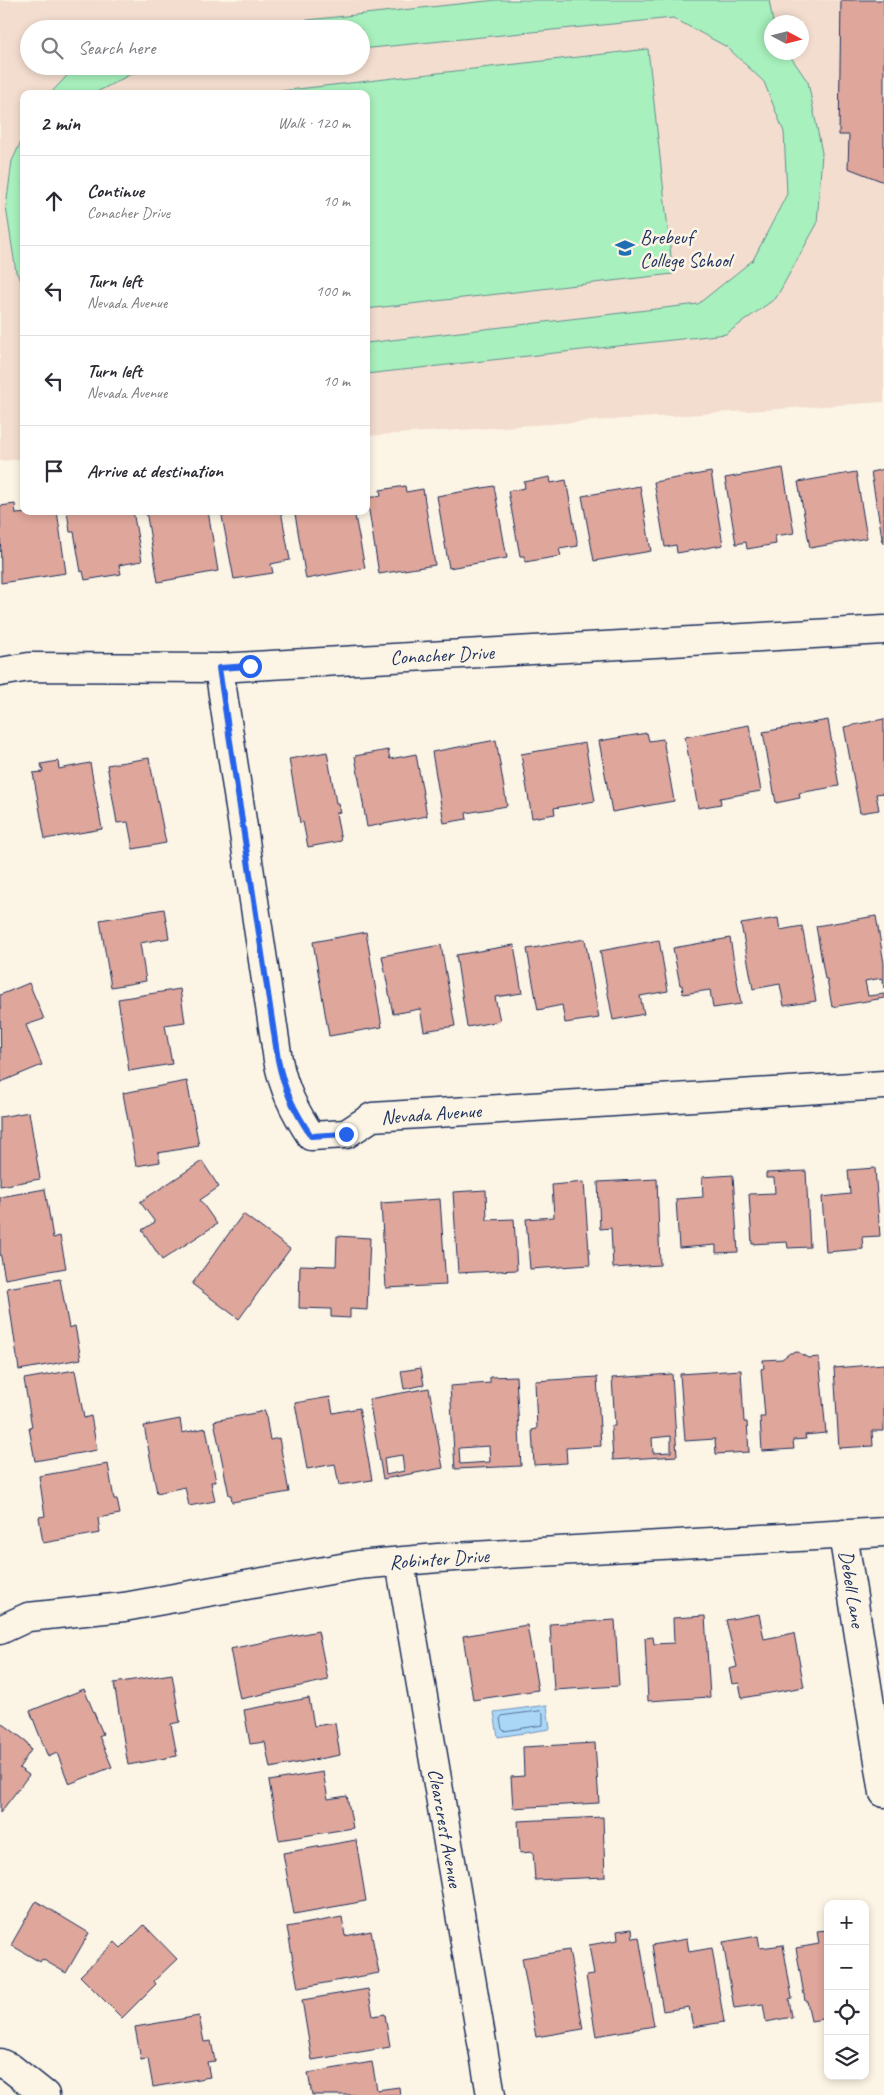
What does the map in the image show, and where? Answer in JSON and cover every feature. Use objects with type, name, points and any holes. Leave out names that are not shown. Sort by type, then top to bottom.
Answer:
[{"type":"street","name":"Conacher Drive","points":[[0,672],[30,667],[219,668],[884,630]]},
{"type":"street","name":"Nevada Avenue","points":[[219,668],[278,1060],[283,1084],[294,1109],[311,1136],[346,1134],[372,1117],[884,1085]]},
{"type":"street","name":"Robinter Drive","points":[[0,1630],[28,1617],[124,1607],[358,1565],[884,1532]]},
{"type":"street","name":"Debell Lane","points":[[844,1534],[884,1793]]},
{"type":"street","name":"Clearcrest Avenue","points":[[400,1562],[491,2095]]},
{"type":"street","points":[[0,2063],[11,2068],[45,2095]]},
{"type":"shaded area","name":"Brebeuf College School","points":[[0,0],[884,0],[884,402],[370,436],[370,90],[20,90],[20,459],[0,461]]},
{"type":"green space","points":[[496,0],[769,0],[772,15],[764,15],[764,60],[793,60],[808,82],[822,153],[817,224],[776,298],[726,334],[370,374],[370,343],[698,304],[753,260],[787,194],[784,132],[764,82],[727,47],[673,18],[370,48],[370,20],[308,20]]},
{"type":"green space","points":[[648,49],[673,274],[370,309],[370,90],[289,90]]},
{"type":"green space","points":[[68,75],[129,75],[101,90],[54,90]]},
{"type":"green space","points":[[20,144],[20,278],[16,272],[6,207],[12,161]]},
{"type":"water","points":[[547,1705],[550,1729],[498,1737],[494,1712]]},
{"type":"building","points":[[841,0],[884,0],[884,182],[848,168],[849,135],[839,135]]},
{"type":"building","points":[[783,468],[794,533],[775,536],[776,544],[747,549],[746,542],[736,544],[725,478]]},
{"type":"building","points":[[884,469],[884,543],[883,543],[871,472]]},
{"type":"building","points":[[711,472],[723,545],[677,553],[676,545],[665,547],[654,482]]},
{"type":"building","points":[[856,472],[867,538],[810,548],[798,482]]},
{"type":"building","points":[[550,477],[551,483],[566,480],[578,546],[559,549],[561,556],[525,562],[524,556],[520,556],[508,491],[525,488],[524,482]]},
{"type":"building","points":[[405,486],[406,492],[423,489],[435,565],[379,574],[370,515],[370,498],[381,496],[380,490]]},
{"type":"building","points":[[494,486],[507,558],[449,568],[437,496]]},
{"type":"building","points":[[640,486],[651,551],[594,561],[582,496]]},
{"type":"building","points":[[15,504],[16,514],[20,515],[58,515],[66,573],[1,583],[0,506]]},
{"type":"building","points":[[68,515],[134,515],[142,561],[119,565],[121,574],[85,580],[83,571],[81,572],[74,532],[70,532]]},
{"type":"building","points":[[147,515],[209,515],[218,571],[158,582]]},
{"type":"building","points":[[222,515],[282,515],[290,560],[271,564],[273,573],[234,579]]},
{"type":"building","points":[[295,515],[355,515],[365,568],[306,579]]},
{"type":"building","points":[[884,719],[884,793],[876,794],[879,810],[860,813],[844,727]]},
{"type":"building","points":[[828,720],[839,786],[799,793],[800,798],[776,803],[763,732]]},
{"type":"building","points":[[749,725],[761,791],[720,798],[721,804],[698,808],[685,737]]},
{"type":"building","points":[[647,733],[649,741],[663,739],[674,801],[612,812],[599,741]]},
{"type":"building","points":[[496,740],[507,806],[466,813],[467,819],[444,823],[432,752]]},
{"type":"building","points":[[585,743],[595,801],[554,808],[555,814],[532,818],[521,754]]},
{"type":"building","points":[[388,750],[390,759],[416,754],[427,816],[367,827],[355,756]]},
{"type":"building","points":[[327,752],[336,803],[338,803],[340,812],[336,813],[341,841],[308,847],[303,822],[300,823],[289,759]]},
{"type":"building","points":[[149,758],[166,843],[133,849],[128,822],[117,823],[107,765]]},
{"type":"building","points":[[58,761],[59,769],[90,763],[102,829],[45,839],[33,773],[43,772],[41,764]]},
{"type":"building","points":[[164,909],[169,938],[140,943],[146,981],[111,987],[100,920]]},
{"type":"building","points":[[876,916],[884,963],[884,988],[882,978],[865,981],[868,996],[884,994],[884,998],[832,1007],[816,926]]},
{"type":"building","points":[[778,918],[780,930],[802,926],[816,1001],[784,1006],[780,984],[753,989],[741,924]]},
{"type":"building","points":[[366,932],[382,1027],[329,1036],[313,942]]},
{"type":"building","points":[[730,938],[741,1004],[713,1008],[710,990],[683,994],[673,948]]},
{"type":"building","points":[[585,939],[599,1018],[565,1023],[562,1005],[538,1010],[527,949]]},
{"type":"building","points":[[659,940],[668,991],[640,996],[644,1014],[613,1020],[600,951]]},
{"type":"building","points":[[441,945],[455,1026],[424,1031],[420,1009],[393,1014],[382,956]]},
{"type":"building","points":[[514,945],[522,993],[495,997],[500,1021],[467,1027],[456,955]]},
{"type":"building","points":[[29,983],[44,1019],[26,1025],[42,1065],[1,1082],[0,995]]},
{"type":"building","points":[[180,989],[185,1022],[165,1025],[172,1064],[129,1071],[118,999]]},
{"type":"building","points":[[187,1081],[199,1146],[158,1153],[160,1162],[136,1166],[123,1093]]},
{"type":"building","points":[[29,1112],[40,1179],[0,1186],[0,1117]]},
{"type":"building","points":[[202,1161],[219,1187],[200,1200],[217,1224],[162,1260],[142,1230],[155,1222],[140,1202]]},
{"type":"building","points":[[875,1168],[880,1236],[862,1237],[863,1249],[826,1252],[822,1197],[850,1194],[848,1170]]},
{"type":"building","points":[[806,1171],[810,1247],[788,1248],[787,1242],[752,1244],[749,1194],[775,1193],[774,1178],[766,1178],[766,1173]]},
{"type":"building","points":[[733,1175],[738,1252],[716,1253],[716,1245],[679,1248],[676,1199],[703,1197],[702,1177]]},
{"type":"building","points":[[657,1179],[660,1265],[613,1268],[611,1228],[600,1229],[598,1182]]},
{"type":"building","points":[[584,1182],[590,1265],[530,1269],[526,1219],[554,1217],[552,1185]]},
{"type":"building","points":[[45,1189],[53,1238],[60,1236],[66,1268],[5,1279],[0,1252],[0,1197]]},
{"type":"building","points":[[486,1190],[487,1220],[514,1219],[517,1270],[458,1273],[453,1192]]},
{"type":"building","points":[[440,1199],[446,1285],[386,1288],[381,1203]]},
{"type":"building","points":[[243,1214],[290,1249],[239,1319],[192,1284]]},
{"type":"building","points":[[337,1236],[370,1238],[367,1310],[350,1309],[350,1318],[331,1317],[331,1309],[299,1308],[300,1265],[336,1266]]},
{"type":"building","points":[[60,1279],[69,1328],[75,1326],[81,1359],[19,1370],[7,1288]]},
{"type":"building","points":[[798,1352],[808,1358],[819,1357],[826,1433],[805,1435],[806,1439],[793,1440],[794,1449],[762,1451],[760,1417],[765,1417],[761,1369],[764,1368],[763,1360],[782,1359],[790,1353]]},
{"type":"building","points":[[884,1364],[884,1431],[872,1431],[873,1446],[839,1448],[834,1368]]},
{"type":"building","points":[[421,1368],[424,1385],[404,1389],[401,1371]]},
{"type":"building","points":[[75,1370],[84,1418],[91,1416],[97,1450],[35,1461],[29,1428],[32,1427],[24,1379]]},
{"type":"building","points":[[741,1370],[744,1422],[747,1422],[749,1452],[716,1454],[715,1439],[685,1441],[680,1374]]},
{"type":"building","points":[[672,1374],[677,1456],[613,1460],[611,1426],[615,1426],[612,1378]],"holes":[[[671,1436],[671,1452],[653,1453],[652,1438]]]},
{"type":"building","points":[[516,1376],[521,1466],[455,1469],[450,1386],[490,1383],[490,1377]],"holes":[[[489,1446],[490,1462],[460,1464],[459,1448]]]},
{"type":"building","points":[[597,1377],[601,1446],[566,1448],[567,1463],[534,1465],[532,1430],[537,1429],[535,1381]]},
{"type":"building","points":[[429,1388],[443,1468],[383,1479],[369,1399]],"holes":[[[402,1455],[404,1471],[386,1475],[384,1458]]]},
{"type":"building","points":[[330,1397],[333,1413],[359,1408],[372,1480],[339,1485],[335,1464],[307,1469],[295,1403]]},
{"type":"building","points":[[265,1411],[270,1440],[279,1438],[289,1492],[232,1502],[214,1421]]},
{"type":"building","points":[[180,1419],[182,1433],[206,1428],[216,1482],[211,1482],[215,1501],[189,1506],[185,1487],[157,1493],[144,1426]]},
{"type":"building","points":[[108,1464],[114,1499],[117,1499],[120,1514],[98,1518],[100,1533],[43,1543],[39,1517],[45,1516],[39,1476]]},
{"type":"building","points":[[759,1614],[764,1639],[794,1633],[804,1687],[742,1698],[739,1683],[732,1684],[729,1669],[737,1667],[726,1620]]},
{"type":"building","points":[[705,1616],[710,1697],[648,1701],[645,1638],[653,1637],[654,1644],[674,1643],[673,1618]]},
{"type":"building","points":[[615,1620],[619,1686],[554,1690],[550,1624]]},
{"type":"building","points":[[527,1625],[538,1690],[473,1700],[463,1636]]},
{"type":"building","points":[[318,1631],[328,1680],[240,1699],[230,1649]]},
{"type":"building","points":[[172,1674],[180,1722],[171,1724],[177,1756],[128,1765],[114,1683]]},
{"type":"building","points":[[84,1689],[103,1734],[99,1736],[112,1767],[69,1784],[57,1753],[48,1757],[30,1711]]},
{"type":"building","points":[[309,1698],[314,1726],[335,1723],[340,1755],[270,1768],[265,1742],[250,1744],[244,1710]]},
{"type":"building","points":[[2,1723],[26,1741],[31,1750],[19,1768],[29,1775],[0,1813],[0,1726]]},
{"type":"building","points":[[595,1743],[599,1803],[513,1808],[511,1777],[524,1776],[523,1747]]},
{"type":"building","points":[[323,1772],[328,1799],[347,1796],[353,1828],[279,1840],[269,1781]]},
{"type":"building","points":[[603,1817],[605,1877],[535,1880],[533,1852],[520,1853],[518,1821]]},
{"type":"building","points":[[356,1840],[366,1901],[294,1914],[283,1853]]},
{"type":"building","points":[[36,1901],[89,1933],[66,1973],[42,1959],[40,1962],[11,1945]]},
{"type":"building","points":[[342,1917],[345,1936],[371,1931],[379,1973],[298,1988],[287,1927]]},
{"type":"building","points":[[144,1925],[177,1959],[154,1981],[156,1984],[122,2018],[80,1976],[115,1942],[121,1948]]},
{"type":"building","points":[[632,1929],[633,1938],[639,1937],[654,2026],[596,2036],[586,1976],[594,1975],[589,1945],[618,1940],[617,1931]]},
{"type":"building","points":[[824,1930],[824,2019],[811,2021],[807,2001],[805,2001],[796,1948],[819,1944],[817,1931]]},
{"type":"building","points":[[758,1936],[760,1948],[783,1945],[792,1998],[789,1999],[792,2017],[766,2022],[763,2004],[734,2008],[723,1942]]},
{"type":"building","points":[[687,1939],[689,1952],[712,1948],[724,2022],[693,2027],[689,2007],[663,2011],[652,1945]]},
{"type":"building","points":[[569,1950],[583,2029],[536,2037],[522,1958]]},
{"type":"building","points":[[368,1989],[373,2016],[385,2014],[390,2047],[312,2060],[302,2000]]},
{"type":"building","points":[[199,2016],[204,2042],[211,2041],[215,2061],[207,2062],[210,2077],[153,2087],[148,2059],[141,2060],[135,2027]]},
{"type":"building","points":[[372,2062],[377,2090],[399,2087],[400,2095],[312,2095],[308,2073]]},
{"type":"place","name":"Brebeuf College School","points":[[625,248]]},
{"type":"route","points":[[250,666],[219,668],[278,1060],[283,1084],[294,1109],[311,1136],[346,1134]]}]
